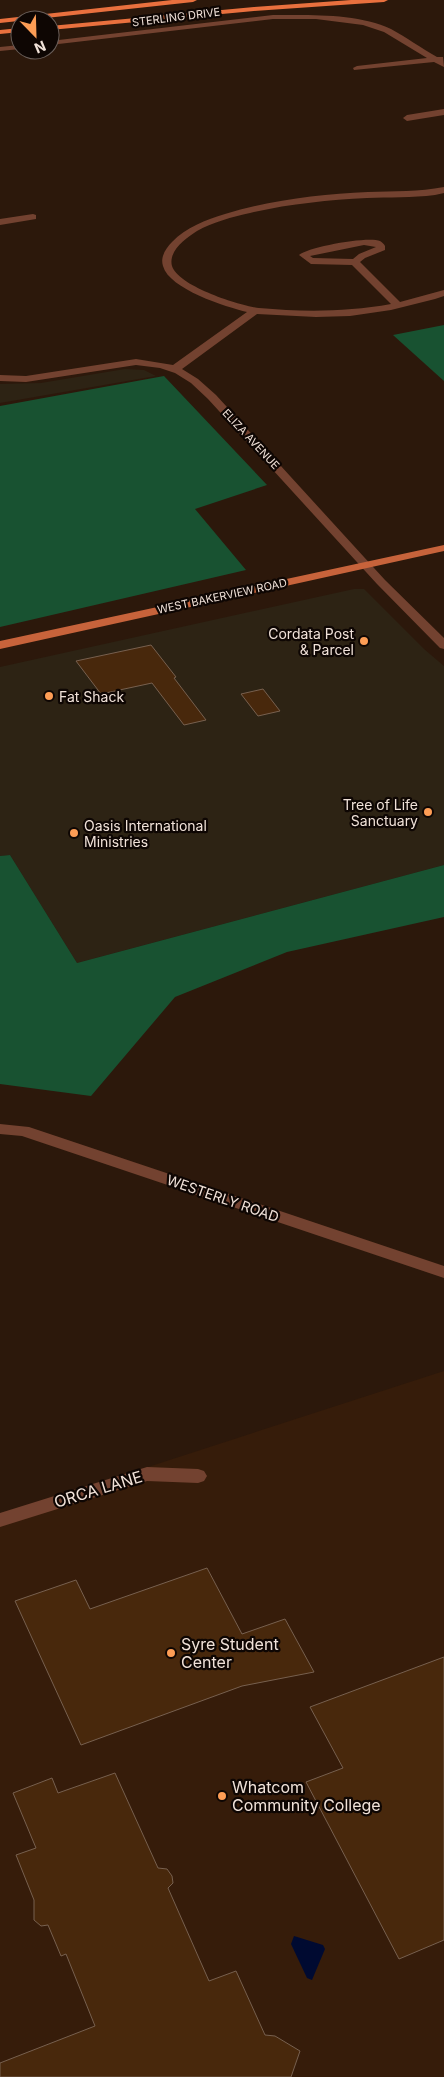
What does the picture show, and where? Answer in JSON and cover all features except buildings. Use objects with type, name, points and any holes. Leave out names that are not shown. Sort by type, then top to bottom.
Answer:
[{"type":"highway","points":[[0,20],[124,0]]},
{"type":"highway","points":[[0,20],[193,0]]},
{"type":"highway","points":[[60,26],[273,0]]},
{"type":"highway","points":[[60,26],[384,0]]},
{"type":"main road","name":"WEST BAKERVIEW ROAD","points":[[0,645],[444,548]]},
{"type":"street","name":"STERLING DRIVE","points":[[60,42],[273,18],[316,17],[364,22],[387,30],[442,61]]},
{"type":"street","points":[[357,68],[442,61]]},
{"type":"street","points":[[407,118],[444,112]]},
{"type":"street","points":[[444,190],[425,194],[341,197],[267,208],[216,220],[184,234],[175,243],[167,262],[171,272],[188,285],[214,298],[255,311],[336,314],[396,304],[444,293]]},
{"type":"street","points":[[0,222],[33,217]]},
{"type":"street","points":[[355,262],[362,256],[380,250],[381,246],[378,243],[364,242],[310,252],[304,255],[311,261],[355,262],[396,304]]},
{"type":"street","points":[[175,368],[255,311]]},
{"type":"street","name":"ELIZA AVENUE","points":[[0,378],[35,378],[136,362],[175,368],[184,373],[201,386],[381,582],[444,645]]},
{"type":"street","name":"WESTERLY ROAD","points":[[0,1129],[24,1131],[444,1272]]},
{"type":"street","name":"ORCA LANE","points":[[0,1520],[147,1474],[198,1476]]},
{"type":"shaded area","points":[[125,369],[144,370],[156,376],[0,403],[0,384],[41,383]]},
{"type":"shaded area","points":[[354,589],[364,589],[424,649],[444,666],[444,865],[77,963],[10,855],[0,856],[0,667]]},
{"type":"shaded area","name":"Whatcom Community College","points":[[444,1371],[444,2077],[0,2077],[0,1515]]},
{"type":"green space","points":[[444,325],[444,381],[393,335]]},
{"type":"green space","points":[[164,376],[267,485],[195,509],[246,570],[0,627],[0,406]]},
{"type":"green space","points":[[10,855],[77,963],[444,865],[444,917],[287,952],[175,997],[91,1096],[0,1084],[0,856]]},
{"type":"water","points":[[294,1936],[323,1945],[325,1949],[312,1980],[307,1978],[291,1944]]},
{"type":"place","name":"Cordata Post & Parcel","points":[[364,641]]},
{"type":"place","name":"Fat Shack","points":[[49,696]]},
{"type":"place","name":"Tree of Life Sanctuary","points":[[428,812]]},
{"type":"place","name":"Oasis International Ministries","points":[[74,833]]},
{"type":"place","name":"Syre Student Center","points":[[171,1653]]},
{"type":"place","name":"Whatcom Community College","points":[[222,1796]]}]
